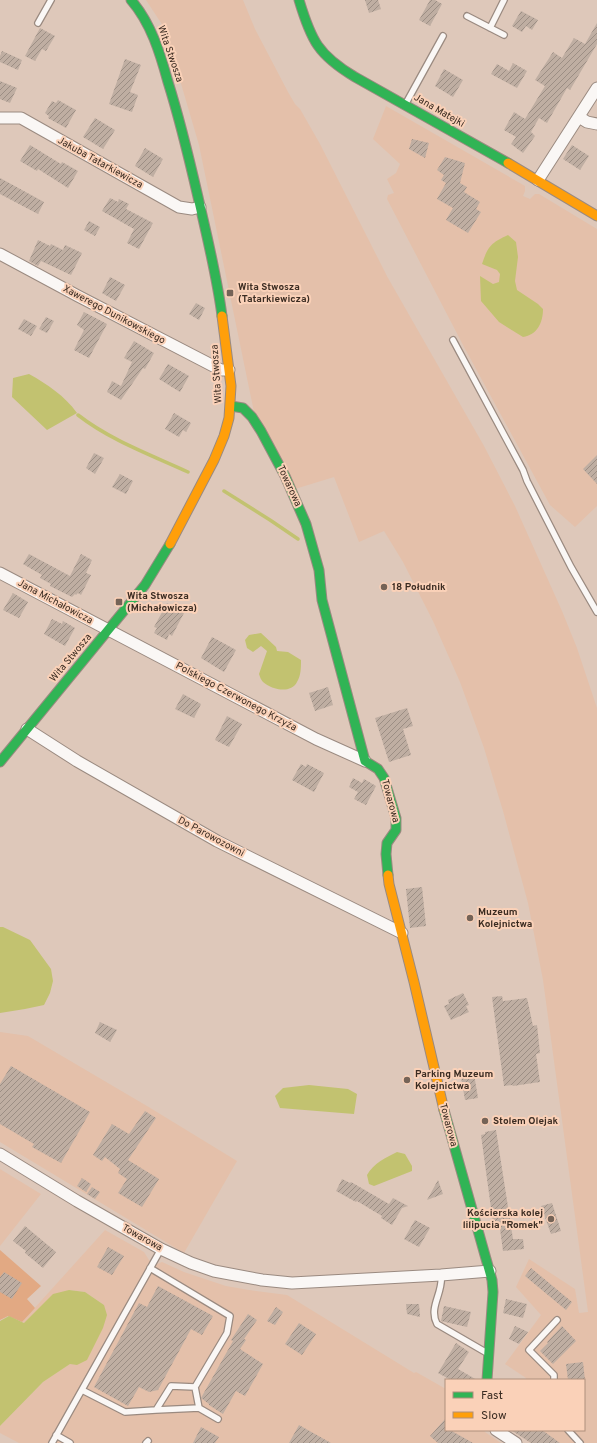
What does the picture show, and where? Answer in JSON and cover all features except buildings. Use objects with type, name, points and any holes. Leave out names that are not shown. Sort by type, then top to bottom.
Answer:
[{"type":"street","name":"Wita Stwosza","points":[[0,762],[145,586],[159,565],[174,537],[218,452],[228,428],[231,406],[229,370],[218,289],[189,154],[151,30],[131,0]]},
{"type":"street","name":"Jana Matejki","points":[[299,0],[306,22],[315,42],[331,62],[538,180],[597,216]]},
{"type":"street","points":[[538,180],[597,88]]},
{"type":"street","points":[[579,117],[588,122],[597,124]]},
{"type":"street","name":"Jakuba Tatarkiewicza","points":[[0,118],[21,118],[179,207],[192,208],[200,206]]},
{"type":"street","name":"Xawerego Dunikowskiego","points":[[0,254],[221,370],[229,370]]},
{"type":"street","name":"Towarowa","points":[[231,406],[242,408],[252,417],[261,431],[285,476],[306,524],[319,570],[322,600],[365,761],[378,769],[384,778],[396,818],[396,830],[387,843],[386,854],[390,884],[416,988],[444,1116],[492,1280],[493,1292],[487,1379]]},
{"type":"street","name":"Jana Michałowicza","points":[[0,573],[109,630]]},
{"type":"street","name":"Polskiego Czerwonego Krzyża","points":[[109,630],[316,739],[365,761]]},
{"type":"street","name":"Do Parowozowni","points":[[27,729],[77,761],[217,841],[402,933]]},
{"type":"street","name":"Towarowa","points":[[0,1154],[76,1201],[160,1249],[191,1263],[214,1271],[270,1281],[313,1283],[490,1271]]},
{"type":"street","points":[[498,1431],[516,1443]]},
{"type":"lane","points":[[38,23],[51,0]]},
{"type":"lane","points":[[490,28],[504,0]]},
{"type":"lane","points":[[467,16],[504,35]]},
{"type":"lane","points":[[405,105],[442,36]]},
{"type":"lane","points":[[453,340],[523,470],[527,481],[571,567],[597,612]]},
{"type":"lane","points":[[52,1443],[160,1249]]},
{"type":"lane","points":[[150,1268],[230,1316],[227,1333],[195,1387],[199,1408]]},
{"type":"lane","points":[[441,1275],[442,1282],[435,1305],[434,1317],[437,1324],[483,1352],[489,1354]]},
{"type":"lane","points":[[554,1379],[554,1375],[529,1350],[556,1320]]},
{"type":"lane","points":[[156,1410],[171,1386],[195,1387]]},
{"type":"lane","points":[[82,1390],[125,1412],[199,1408],[218,1419]]},
{"type":"lane","points":[[569,1431],[580,1443]]},
{"type":"lane","points":[[56,1435],[70,1443]]},
{"type":"shaded area","points":[[146,0],[243,0],[255,29],[288,92],[295,104],[300,109],[320,144],[388,278],[484,446],[515,506],[562,611],[577,648],[597,708],[597,1443],[531,1443],[513,1431],[585,1431],[585,1379],[526,1379],[505,1364],[541,1315],[516,1287],[529,1259],[575,1289],[579,1313],[588,1312],[543,980],[528,903],[484,748],[460,682],[433,621],[403,562],[384,531],[359,542],[334,477],[295,489],[254,412],[199,145],[165,29]]},
{"type":"shaded area","points":[[386,106],[525,186],[523,196],[530,199],[535,194],[539,194],[597,229],[597,506],[575,527],[550,505],[463,345],[387,199],[388,195],[394,193],[387,179],[396,173],[400,164],[373,139]]},
{"type":"shaded area","points":[[508,235],[516,242],[518,257],[515,281],[517,290],[543,309],[542,319],[538,328],[532,334],[523,337],[499,322],[481,301],[480,276],[493,284],[499,282],[500,274],[497,270],[482,264],[484,258],[488,249],[494,243]]},
{"type":"shaded area","points":[[29,374],[55,391],[67,401],[77,413],[47,430],[12,397],[13,378]]},
{"type":"shaded area","points":[[261,633],[276,647],[277,651],[288,652],[301,660],[299,677],[294,686],[281,690],[276,689],[267,685],[261,679],[259,674],[267,651],[261,646],[253,652],[247,648],[245,640],[249,635]]},
{"type":"shaded area","points":[[0,927],[30,940],[51,969],[53,981],[50,993],[44,1005],[0,1013]]},
{"type":"shaded area","points":[[0,1032],[28,1036],[237,1161],[184,1253],[0,1142]]},
{"type":"shaded area","points":[[309,1085],[348,1089],[357,1094],[354,1114],[280,1108],[275,1096],[283,1088]]},
{"type":"shaded area","points":[[397,1152],[405,1154],[412,1166],[412,1171],[374,1186],[369,1184],[367,1175],[373,1167]]},
{"type":"shaded area","points":[[0,1169],[41,1194],[0,1246]]},
{"type":"shaded area","points":[[105,1230],[144,1252],[149,1260],[157,1264],[162,1262],[184,1272],[226,1286],[287,1295],[414,1373],[416,1372],[445,1388],[445,1431],[484,1431],[501,1443],[19,1443],[0,1433],[0,1426],[43,1382],[70,1364],[104,1305],[85,1292],[69,1290],[24,1323],[22,1322]]},
{"type":"shaded area","points":[[0,1250],[41,1286],[27,1299],[35,1308],[22,1322],[8,1316],[0,1320]]},
{"type":"shaded area","points":[[69,1290],[85,1292],[104,1305],[107,1315],[103,1328],[87,1360],[77,1365],[70,1364],[43,1382],[0,1426],[0,1321],[9,1316],[24,1323],[53,1294]]},
{"type":"waterway","points":[[78,415],[117,440],[188,472]]},
{"type":"waterway","points":[[224,491],[298,539]]},
{"type":"traffic: fast","points":[[131,0],[144,18],[162,60],[188,153],[208,242],[222,316]]},
{"type":"traffic: fast","points":[[299,0],[312,36],[324,54],[342,69],[508,163]]},
{"type":"traffic: fast","points":[[231,406],[243,408],[252,417],[261,431],[285,476],[306,524],[319,570],[322,600],[365,761],[378,769],[384,778],[396,818],[396,830],[387,843],[386,854],[388,875]]},
{"type":"traffic: fast","points":[[0,762],[145,585],[170,544]]},
{"type":"traffic: fast","points":[[444,1110],[492,1280],[493,1292],[487,1379]]},
{"type":"traffic: slow","points":[[508,163],[597,216]]},
{"type":"traffic: slow","points":[[170,544],[214,460],[224,436],[229,418],[231,386],[222,316]]},
{"type":"traffic: slow","points":[[388,875],[444,1110]]},
{"type":"place","name":"Wita Stwosza (Tatarkiewicza)","points":[[230,293]]},
{"type":"place","name":"18 Południk","points":[[384,587]]},
{"type":"place","name":"Wita Stwosza (Michałowicza)","points":[[119,602]]},
{"type":"place","name":"Muzeum Kolejnictwa","points":[[470,918]]},
{"type":"place","name":"Parking Muzeum Kolejnictwa","points":[[407,1080]]},
{"type":"place","name":"Stolem Olejak","points":[[485,1121]]},
{"type":"place","name":"Kościerska kolej lilipucia \"Romek\"","points":[[551,1219]]}]
